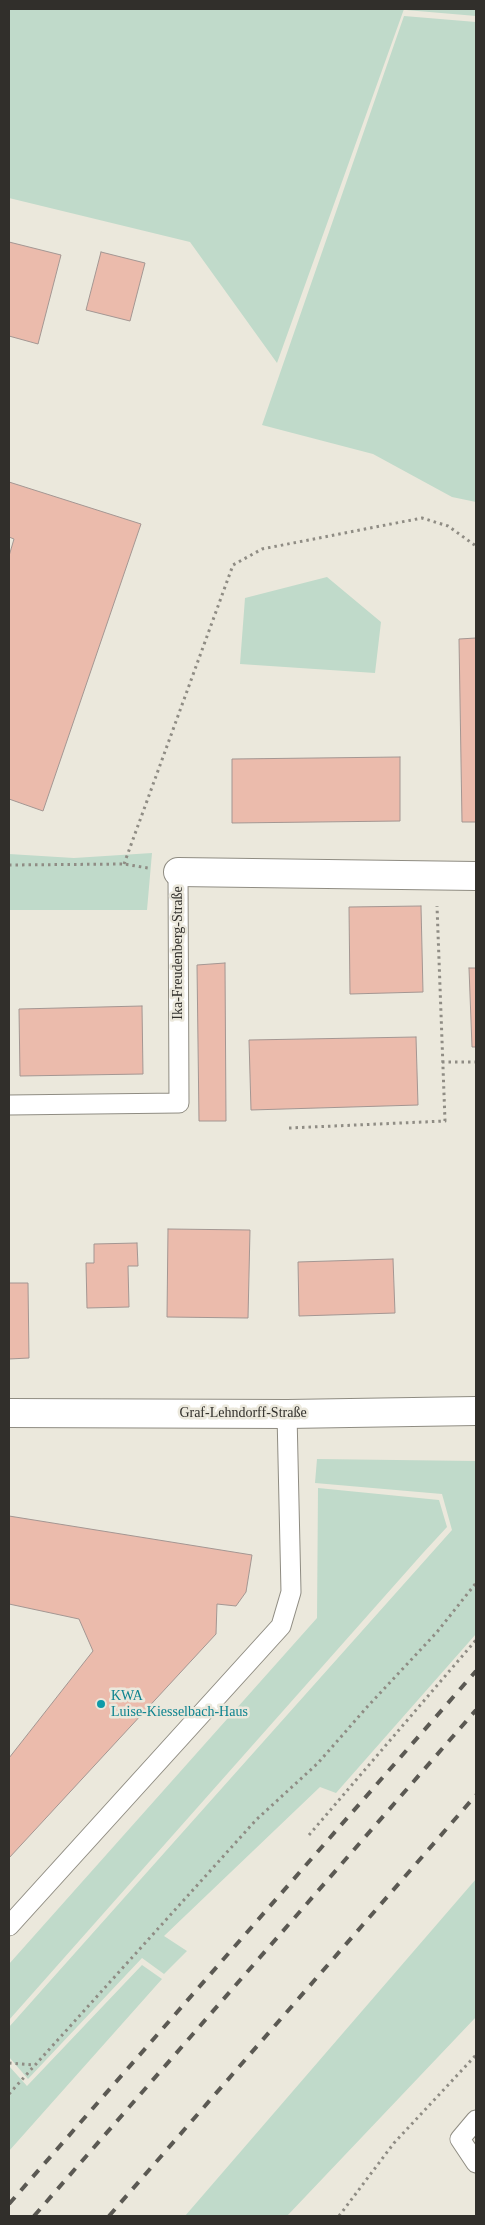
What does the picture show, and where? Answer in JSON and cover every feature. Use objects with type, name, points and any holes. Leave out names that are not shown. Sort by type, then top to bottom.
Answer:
[{"type":"street","name":"Ika-Freudenberg-Straße","points":[[178,872],[476,876]]},
{"type":"street","name":"Graf-Lehndorff-Straße","points":[[9,1413],[287,1414],[476,1411]]},
{"type":"lane","name":"Ika-Freudenberg-Straße","points":[[9,1105],[179,1103],[178,872]]},
{"type":"lane","points":[[9,1926],[281,1626],[291,1592],[287,1414]]},
{"type":"lane","points":[[476,2120],[460,2139],[476,2163]]},
{"type":"path","points":[[124,864],[232,565],[262,549],[422,518],[448,526],[476,546]]},
{"type":"path","points":[[9,865],[124,864],[178,872]]},
{"type":"path","points":[[289,1128],[445,1121],[436,876]]},
{"type":"path","points":[[442,1062],[476,1062]]},
{"type":"path","points":[[9,2094],[256,1820],[318,1763],[437,1632],[476,1583]]},
{"type":"path","points":[[309,1834],[476,1640]]},
{"type":"path","points":[[339,2216],[394,2143],[476,2055]]},
{"type":"path","points":[[9,2063],[35,2065]]},
{"type":"green space","points":[[9,9],[404,9],[277,363],[190,242],[9,198]]},
{"type":"green space","points":[[476,9],[476,16],[406,10]]},
{"type":"green space","points":[[404,16],[476,22],[476,502],[452,497],[373,454],[262,425]]},
{"type":"green space","points":[[327,577],[381,622],[375,673],[240,664],[245,598]]},
{"type":"green space","points":[[152,853],[147,910],[9,910],[9,854],[74,858]]},
{"type":"green space","points":[[317,1459],[476,1461],[476,1634],[336,1793],[320,1787],[164,1936],[187,1951],[164,1974],[142,1958],[28,2079],[9,2057],[9,2027],[452,1530],[442,1494],[315,1483]]},
{"type":"green space","points":[[318,1488],[439,1500],[447,1527],[9,2020],[9,1964],[317,1618]]},
{"type":"green space","points":[[476,1879],[476,2017],[287,2216],[185,2216]]},
{"type":"green space","points":[[142,1965],[162,1979],[9,2151],[9,2066],[27,2086]]},
{"type":"building","points":[[9,242],[61,255],[38,344],[9,336]]},
{"type":"building","points":[[101,252],[145,263],[130,321],[86,310]]},
{"type":"building","points":[[9,482],[141,524],[43,811],[9,799],[9,556],[14,539],[9,537]]},
{"type":"building","points":[[476,638],[476,822],[462,822],[459,639]]},
{"type":"building","points":[[400,757],[400,821],[232,823],[232,759]]},
{"type":"building","points":[[421,906],[423,992],[350,994],[349,907]]},
{"type":"building","points":[[225,963],[226,1121],[199,1121],[197,965]]},
{"type":"building","points":[[469,968],[476,968],[476,1047],[472,1047]]},
{"type":"building","points":[[142,1006],[143,1074],[20,1076],[19,1009]]},
{"type":"building","points":[[416,1037],[418,1105],[251,1110],[249,1040]]},
{"type":"building","points":[[168,1229],[250,1230],[248,1318],[167,1317]]},
{"type":"building","points":[[137,1243],[138,1266],[128,1266],[129,1307],[87,1308],[86,1263],[94,1263],[94,1244]]},
{"type":"building","points":[[393,1259],[395,1313],[299,1316],[298,1262]]},
{"type":"building","points":[[9,1283],[28,1283],[29,1358],[9,1359]]},
{"type":"building","name":"KWA Luise-Kiesselbach-Haus","points":[[9,1516],[252,1555],[246,1592],[236,1606],[217,1604],[216,1634],[9,1858],[9,1758],[93,1651],[79,1619],[9,1604]]},
{"type":"railway","points":[[9,2204],[476,1671]]},
{"type":"railway","points":[[34,2216],[476,1710]]},
{"type":"railway","points":[[109,2216],[476,1795]]},
{"type":"place","name":"KWA Luise-Kiesselbach-Haus","points":[[101,1704]]}]
